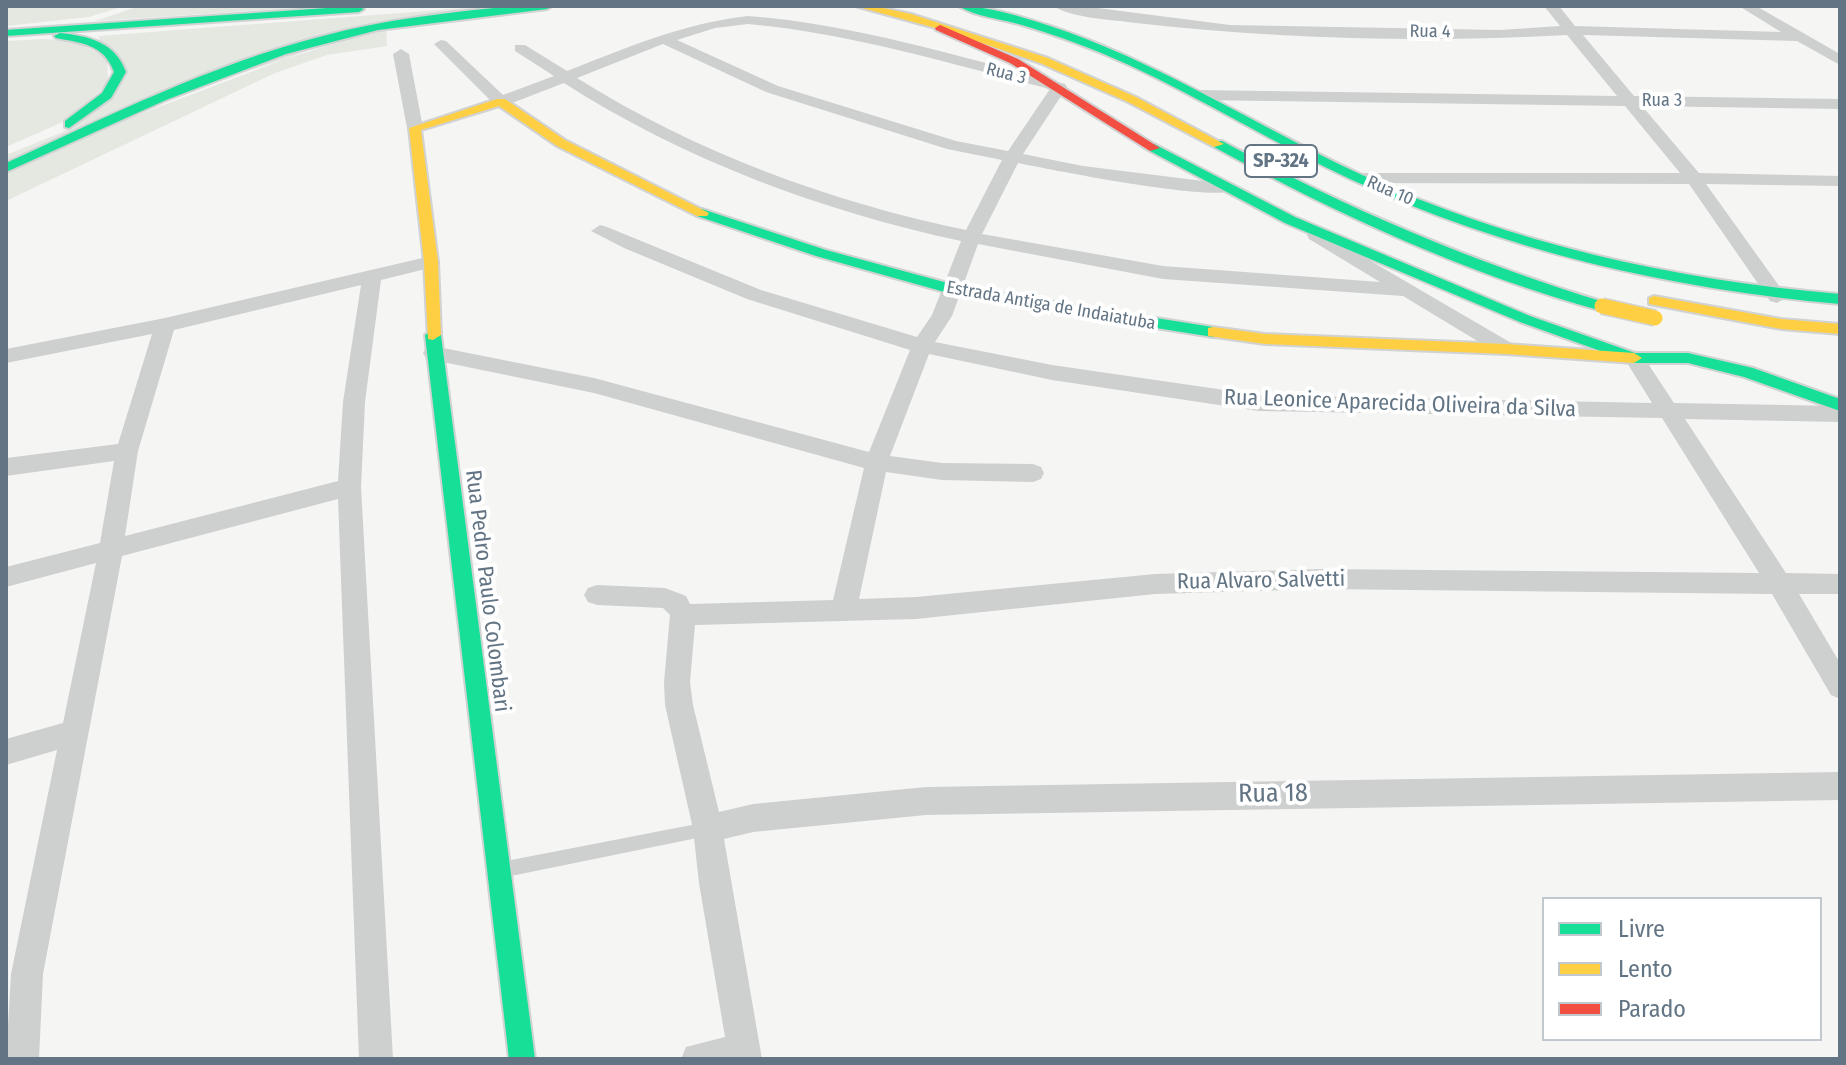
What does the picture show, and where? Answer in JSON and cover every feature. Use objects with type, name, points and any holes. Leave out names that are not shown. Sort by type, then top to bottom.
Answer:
[{"type":"main road","points":[[6,33],[92,19],[134,6]]},
{"type":"main road","points":[[6,33],[401,6]]},
{"type":"main road","points":[[6,168],[237,67],[304,44],[405,21],[547,6]]},
{"type":"main road","name":"SP-324","points":[[860,6],[990,40],[1088,76],[1347,213],[1403,239],[1505,277],[1603,297],[1801,345]]},
{"type":"main road","name":"SP-324","points":[[905,6],[987,27],[1080,59],[1396,219],[1603,297]]},
{"type":"main road","name":"Rua 10","points":[[964,6],[1050,30],[1114,54],[1358,178],[1633,284],[1777,297],[1840,299]]},
{"type":"main road","points":[[921,20],[1014,61],[1059,87]]},
{"type":"main road","points":[[6,33],[59,36],[92,42],[115,57],[120,72],[107,95],[89,111],[53,132],[6,151]]},
{"type":"main road","name":"Rua 3","points":[[1059,87],[1137,138],[1227,189],[1290,220]]},
{"type":"main road","points":[[415,128],[501,102]]},
{"type":"main road","name":"Estrada Antiga de Indaiatuba","points":[[501,102],[561,143],[696,211],[821,253],[954,290],[1093,315],[1265,339],[1506,349],[1634,343]]},
{"type":"main road","name":"Rua Pedro Paulo Colombari","points":[[415,128],[431,262],[433,353],[522,1059]]},
{"type":"main road","points":[[1290,220],[1525,319],[1747,372],[1840,405]]},
{"type":"main road","points":[[1633,284],[1634,343]]},
{"type":"main road","name":"SP-324","points":[[1654,309],[1840,329]]},
{"type":"street","name":"Rua 4","points":[[1061,6],[1230,29],[1500,34],[1573,30],[1800,37]]},
{"type":"street","points":[[1551,6],[1694,179],[1777,297]]},
{"type":"street","points":[[1746,6],[1840,60]]},
{"type":"street","points":[[1050,30],[1082,11]]},
{"type":"street","name":"Rua 3","points":[[501,102],[663,39],[714,24],[764,20],[879,41],[1059,87]]},
{"type":"street","points":[[663,39],[772,89],[953,145],[1203,188],[1227,189]]},
{"type":"street","points":[[441,44],[501,102]]},
{"type":"street","name":"Rua 3","points":[[520,48],[650,128],[764,179],[842,205],[971,238],[1115,266],[1184,275],[1408,290]]},
{"type":"street","points":[[401,54],[415,128]]},
{"type":"street","points":[[844,608],[877,461],[922,345],[942,316],[971,238],[1012,157],[1059,87]]},
{"type":"street","name":"Rua 3","points":[[1196,95],[1840,104]]},
{"type":"street","points":[[1358,178],[1535,176],[1840,181]]},
{"type":"street","name":"Rua 3","points":[[1290,220],[1506,349]]},
{"type":"street","name":"Rua Leonice Aparecida Oliveira da Silva","points":[[600,231],[746,293],[849,326],[1053,373],[1259,403],[1840,414]]},
{"type":"street","points":[[6,356],[165,325],[431,262]]},
{"type":"street","points":[[372,276],[354,402],[349,487],[376,1059]]},
{"type":"street","points":[[22,1059],[16,977],[74,733],[111,551],[127,451],[165,325]]},
{"type":"street","points":[[1634,343],[1669,412],[1779,583],[1840,687]]},
{"type":"street","points":[[433,353],[513,366],[618,391],[796,443],[877,461],[930,470],[1033,473]]},
{"type":"street","points":[[6,467],[127,451]]},
{"type":"street","points":[[6,577],[349,487]]},
{"type":"street","name":"Rua Alvaro Salvetti","points":[[683,615],[916,608],[1155,584],[1321,579],[1840,584]]},
{"type":"street","points":[[597,595],[665,598],[677,603],[683,615],[677,682],[679,705],[708,829],[714,883],[744,1055],[698,1059]]},
{"type":"street","points":[[6,752],[74,733]]},
{"type":"street","name":"Rua 18","points":[[708,829],[753,818],[926,801],[1840,786]]},
{"type":"lane","points":[[499,870],[708,829]]},
{"type":"shaded area","points":[[6,6],[124,6],[89,17],[6,26]]},
{"type":"shaded area","points":[[140,6],[329,6],[95,21]]},
{"type":"shaded area","points":[[493,6],[385,21],[6,165],[6,155],[63,132],[119,88],[98,36]]},
{"type":"shaded area","points":[[386,27],[387,46],[327,55],[275,73],[6,201],[6,173],[206,84]]},
{"type":"shaded area","points":[[45,39],[77,42],[107,58],[108,84],[65,121],[6,147],[6,41]]},
{"type":"traffic: fast","points":[[6,168],[162,97],[282,51],[378,27],[547,6]]},
{"type":"traffic: fast","points":[[964,6],[1040,27],[1114,54],[1356,177],[1472,224],[1592,260],[1654,274],[1778,294],[1840,299]]},
{"type":"traffic: fast","points":[[6,33],[359,9]]},
{"type":"traffic: fast","points":[[60,36],[97,44],[111,55],[120,72],[107,95],[69,124]]},
{"type":"traffic: fast","points":[[1218,144],[1312,194],[1405,237],[1500,274],[1602,306]]},
{"type":"traffic: fast","points":[[1154,148],[1290,220],[1525,319],[1634,358],[1688,358],[1747,372],[1840,405]]},
{"type":"traffic: fast","points":[[702,213],[821,253],[966,293],[1213,332]]},
{"type":"traffic: fast","points":[[433,335],[522,1059]]},
{"type":"traffic: slow","points":[[860,6],[954,30],[1044,61],[1132,99],[1218,144]]},
{"type":"traffic: slow","points":[[433,335],[431,262],[415,128],[501,102],[561,143],[702,213]]},
{"type":"traffic: slow","points":[[1654,301],[1781,324],[1840,329]]},
{"type":"traffic: slow","points":[[1602,306],[1655,318]]},
{"type":"traffic: slow","points":[[1213,332],[1265,339],[1506,349],[1634,358]]},
{"type":"traffic: jam","points":[[940,28],[1014,61],[1154,148]]}]
